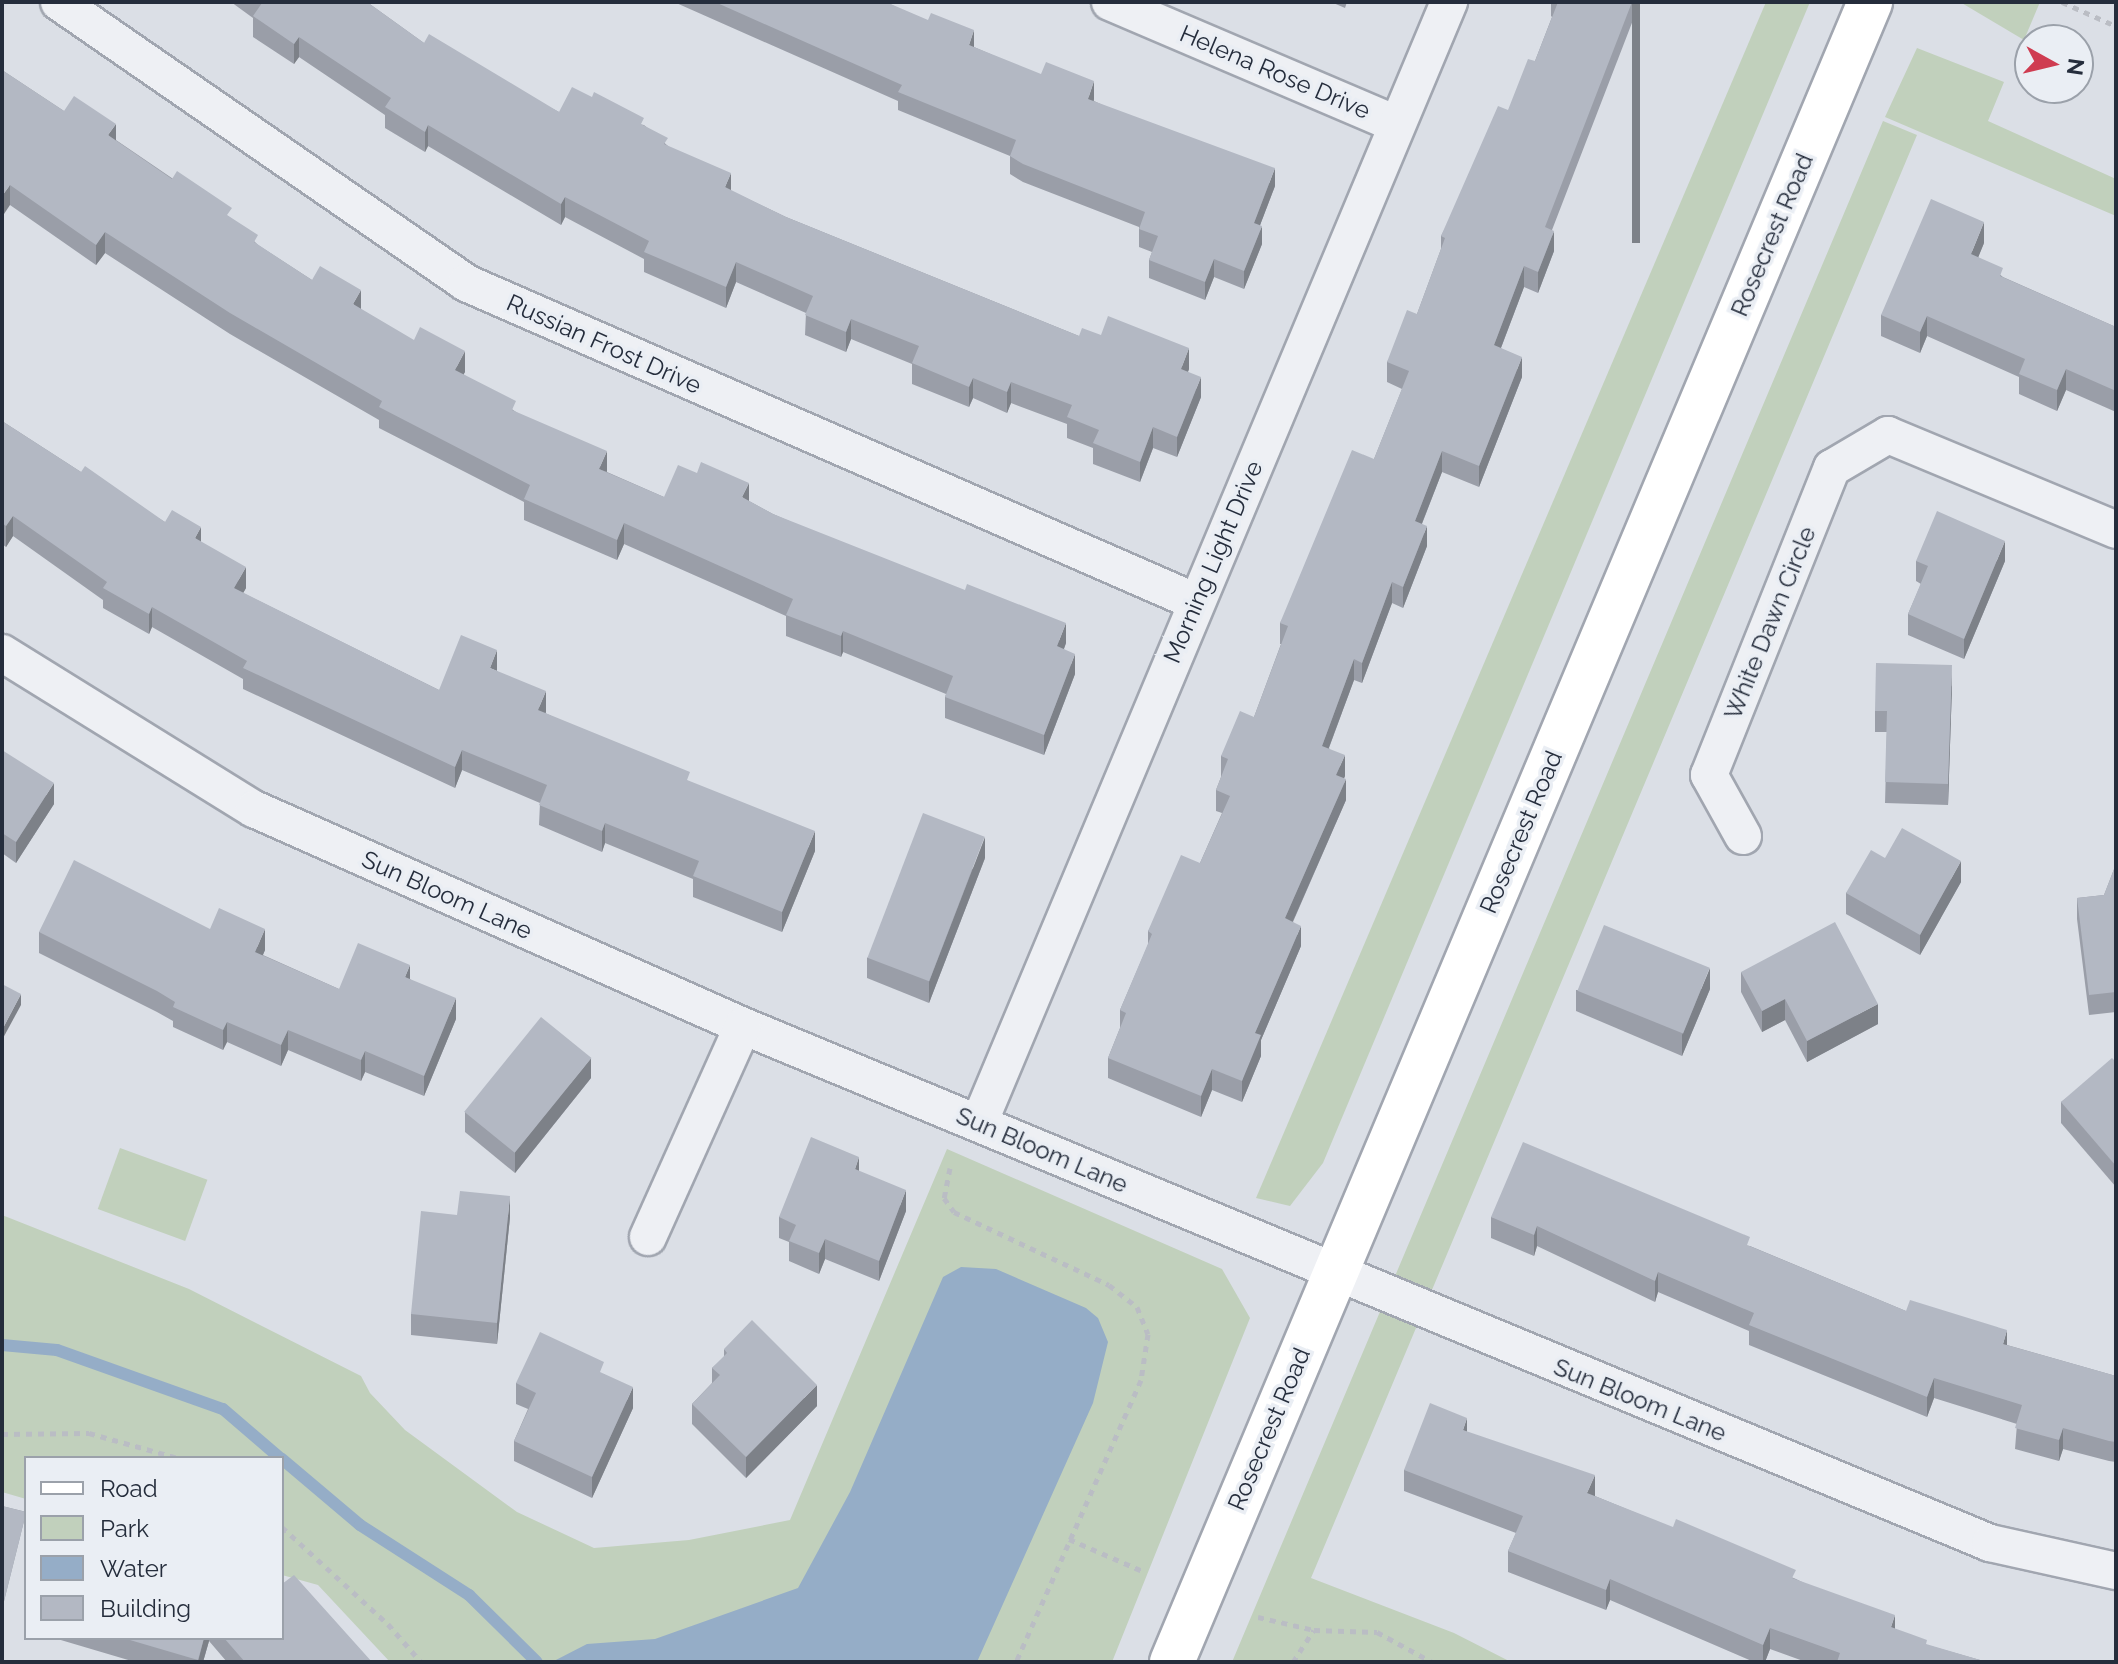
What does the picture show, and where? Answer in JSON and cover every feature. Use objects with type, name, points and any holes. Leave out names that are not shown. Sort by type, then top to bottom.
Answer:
[{"type":"main road","name":"Rosecrest Road","points":[[1172,1662],[1870,2]]},
{"type":"street","name":"Russian Frost Drive","points":[[59,2],[466,283],[1196,602]]},
{"type":"street","name":"Helena Rose Drive","points":[[1110,2],[1396,124]]},
{"type":"street","name":"Morning Light Drive","points":[[979,1123],[1449,2]]},
{"type":"street","name":"White Dawn Circle","points":[[1743,836],[1709,775],[1832,468],[1888,435],[2116,530]]},
{"type":"street","name":"Sun Bloom Lane","points":[[2,653],[254,809],[743,1026],[1334,1274],[1990,1543],[2116,1571]]},
{"type":"street","points":[[648,1237],[743,1026]]},
{"type":"path","points":[[2062,2],[2116,26]]},
{"type":"path","points":[[950,1168],[944,1198],[954,1212],[1109,1285],[1137,1307],[1146,1326],[1149,1349],[1141,1380],[1016,1662]]},
{"type":"path","points":[[2,1434],[101,1435],[171,1456]]},
{"type":"path","points":[[284,1529],[366,1603],[421,1662]]},
{"type":"path","points":[[1069,1539],[1145,1572]]},
{"type":"path","points":[[1258,1617],[1314,1630],[1377,1632],[1432,1662]]},
{"type":"path","points":[[1293,1662],[1314,1630]]},
{"type":"green space","points":[[1766,2],[1810,2],[1323,1163],[1290,1206],[1256,1198]]},
{"type":"green space","points":[[1960,2],[2040,2],[2031,24],[2014,24],[2014,34]]},
{"type":"green space","points":[[1917,48],[2004,82],[1988,121],[2116,179],[2116,216],[1885,117]]},
{"type":"green space","points":[[1883,121],[1917,135],[1311,1578],[1454,1633],[1511,1662],[1232,1662]]},
{"type":"green space","points":[[120,1148],[207,1180],[185,1241],[98,1209]]},
{"type":"green space","points":[[947,1149],[1222,1269],[1250,1318],[1112,1662],[390,1662],[318,1585],[284,1576],[284,1456],[24,1456],[24,1498],[2,1492],[2,1215],[189,1289],[361,1376],[370,1393],[405,1430],[517,1512],[594,1548],[689,1540],[790,1520]]},
{"type":"water","points":[[961,1267],[996,1269],[1086,1308],[1098,1318],[1108,1342],[1093,1403],[977,1662],[552,1662],[587,1644],[655,1639],[798,1588],[850,1492],[943,1277]]},
{"type":"building","points":[[260,2],[367,2],[424,43],[429,34],[559,112],[572,87],[592,97],[594,92],[644,118],[641,124],[668,138],[664,144],[731,173],[725,187],[786,217],[1079,336],[1082,328],[1101,335],[1108,316],[1189,348],[1181,369],[1201,377],[1177,437],[1153,427],[1140,462],[1093,443],[1099,430],[1067,417],[1072,405],[1011,382],[1007,392],[973,378],[969,387],[912,363],[919,346],[851,319],[846,332],[805,315],[813,296],[736,262],[726,287],[644,252],[649,241],[565,197],[561,204],[428,125],[425,132],[385,107],[391,98],[299,37],[294,44],[253,16]]},
{"type":"building","points":[[715,2],[886,2],[928,20],[931,13],[974,30],[969,45],[1041,74],[1046,62],[1094,81],[1088,99],[1275,168],[1254,223],[1262,226],[1244,271],[1214,259],[1205,282],[1149,260],[1158,236],[1139,229],[1145,212],[1023,164],[1010,156],[1016,140],[898,92],[902,85]]},
{"type":"building","points":[[1558,2],[1632,2],[1545,227],[1554,231],[1538,272],[1524,266],[1494,345],[1522,357],[1479,466],[1442,451],[1415,521],[1427,526],[1403,587],[1392,582],[1362,663],[1354,659],[1322,746],[1345,755],[1336,775],[1346,779],[1285,918],[1301,926],[1255,1033],[1261,1035],[1242,1081],[1212,1069],[1201,1096],[1108,1058],[1126,1013],[1120,1010],[1152,934],[1148,931],[1181,855],[1200,863],[1230,796],[1216,790],[1228,759],[1221,756],[1240,711],[1254,717],[1288,626],[1280,623],[1352,450],[1374,459],[1409,371],[1387,362],[1407,310],[1417,314],[1445,238],[1441,236],[1498,106],[1508,110],[1528,59],[1535,61]]},
{"type":"building","points":[[2,70],[64,111],[74,96],[116,124],[108,135],[172,179],[177,171],[232,208],[227,215],[258,235],[254,242],[312,280],[320,266],[361,290],[353,304],[414,340],[420,327],[465,351],[455,370],[516,401],[512,410],[607,451],[599,469],[664,497],[678,465],[697,473],[701,462],[749,483],[742,497],[773,514],[965,590],[967,584],[1066,623],[1057,646],[1075,654],[1044,735],[945,697],[953,676],[843,631],[841,636],[786,615],[793,599],[624,523],[617,540],[524,499],[530,485],[379,407],[382,401],[230,313],[105,232],[96,245],[10,185],[2,196]]},
{"type":"building","points":[[1931,199],[1984,222],[1971,254],[2003,268],[2000,276],[2116,327],[2116,391],[2066,369],[2057,390],[2019,374],[2025,359],[1927,316],[1920,332],[1881,315]]},
{"type":"building","points":[[2,421],[81,472],[85,466],[165,522],[172,510],[201,527],[195,538],[246,567],[234,588],[439,690],[461,635],[497,650],[490,668],[546,691],[538,710],[690,772],[687,780],[815,831],[782,912],[693,876],[699,861],[605,823],[602,831],[539,805],[547,785],[462,750],[455,767],[243,668],[247,661],[152,607],[149,614],[103,588],[107,582],[13,516],[6,526],[2,523]]},
{"type":"building","points":[[1937,511],[2005,541],[1964,639],[1908,614],[1928,566],[1916,561]]},
{"type":"building","points":[[1876,663],[1952,665],[1948,784],[1885,782],[1887,711],[1875,711]]},
{"type":"building","points":[[2,750],[54,783],[16,842],[2,833]]},
{"type":"building","points":[[923,813],[985,837],[929,981],[867,958]]},
{"type":"building","points":[[1902,828],[1961,861],[1920,935],[1846,893],[1871,850],[1885,858]]},
{"type":"building","points":[[74,860],[210,929],[219,908],[265,929],[255,952],[339,989],[358,943],[410,965],[405,977],[456,998],[424,1076],[365,1051],[361,1060],[288,1030],[281,1045],[227,1022],[223,1030],[173,1007],[175,1002],[157,991],[39,932]]},
{"type":"building","points":[[2116,864],[2116,992],[2089,995],[2077,898],[2104,895]]},
{"type":"building","points":[[1835,922],[1878,1004],[1807,1041],[1785,999],[1762,1011],[1741,972]]},
{"type":"building","points":[[1604,925],[1710,968],[1683,1034],[1577,991]]},
{"type":"building","points":[[2,984],[21,994],[2,1030]]},
{"type":"building","points":[[541,1017],[592,1058],[515,1153],[464,1112]]},
{"type":"building","points":[[2112,1058],[2116,1062],[2116,1166],[2061,1102]]},
{"type":"building","points":[[811,1137],[859,1157],[855,1169],[906,1190],[879,1261],[825,1239],[819,1253],[789,1241],[796,1225],[779,1217]]},
{"type":"building","points":[[1523,1142],[1750,1237],[1747,1245],[1906,1311],[1910,1300],[2007,1330],[2003,1344],[2116,1376],[2116,1442],[2063,1428],[2059,1440],[2015,1428],[2022,1405],[1934,1378],[1927,1397],[1749,1325],[1754,1313],[1658,1272],[1655,1281],[1537,1226],[1534,1235],[1491,1217]]},
{"type":"building","points":[[460,1191],[510,1196],[497,1323],[411,1314],[421,1211],[457,1215]]},
{"type":"building","points":[[752,1320],[817,1385],[746,1457],[692,1404],[720,1375],[712,1368],[727,1353],[724,1349]]},
{"type":"building","points":[[540,1332],[604,1362],[600,1372],[633,1387],[592,1477],[514,1441],[536,1393],[516,1383]]},
{"type":"building","points":[[1430,1403],[1467,1418],[1463,1430],[1595,1475],[1587,1493],[1673,1527],[1676,1519],[1796,1570],[1792,1578],[1895,1615],[1891,1627],[1927,1640],[1926,1644],[1987,1662],[1837,1662],[1840,1653],[1770,1628],[1763,1645],[1610,1579],[1606,1590],[1508,1551],[1523,1516],[1404,1470]]},
{"type":"building","points":[[2,1506],[24,1511],[24,1521],[2,1605]]},
{"type":"building","points":[[294,1575],[372,1662],[245,1662],[226,1640],[284,1640],[284,1582]]},
{"type":"building","points":[[130,1640],[203,1640],[198,1660]]},
{"type":"waterway","points":[[2,1345],[57,1350],[223,1409],[278,1456]]},
{"type":"waterway","points":[[284,1461],[360,1525],[469,1595],[537,1662]]}]
